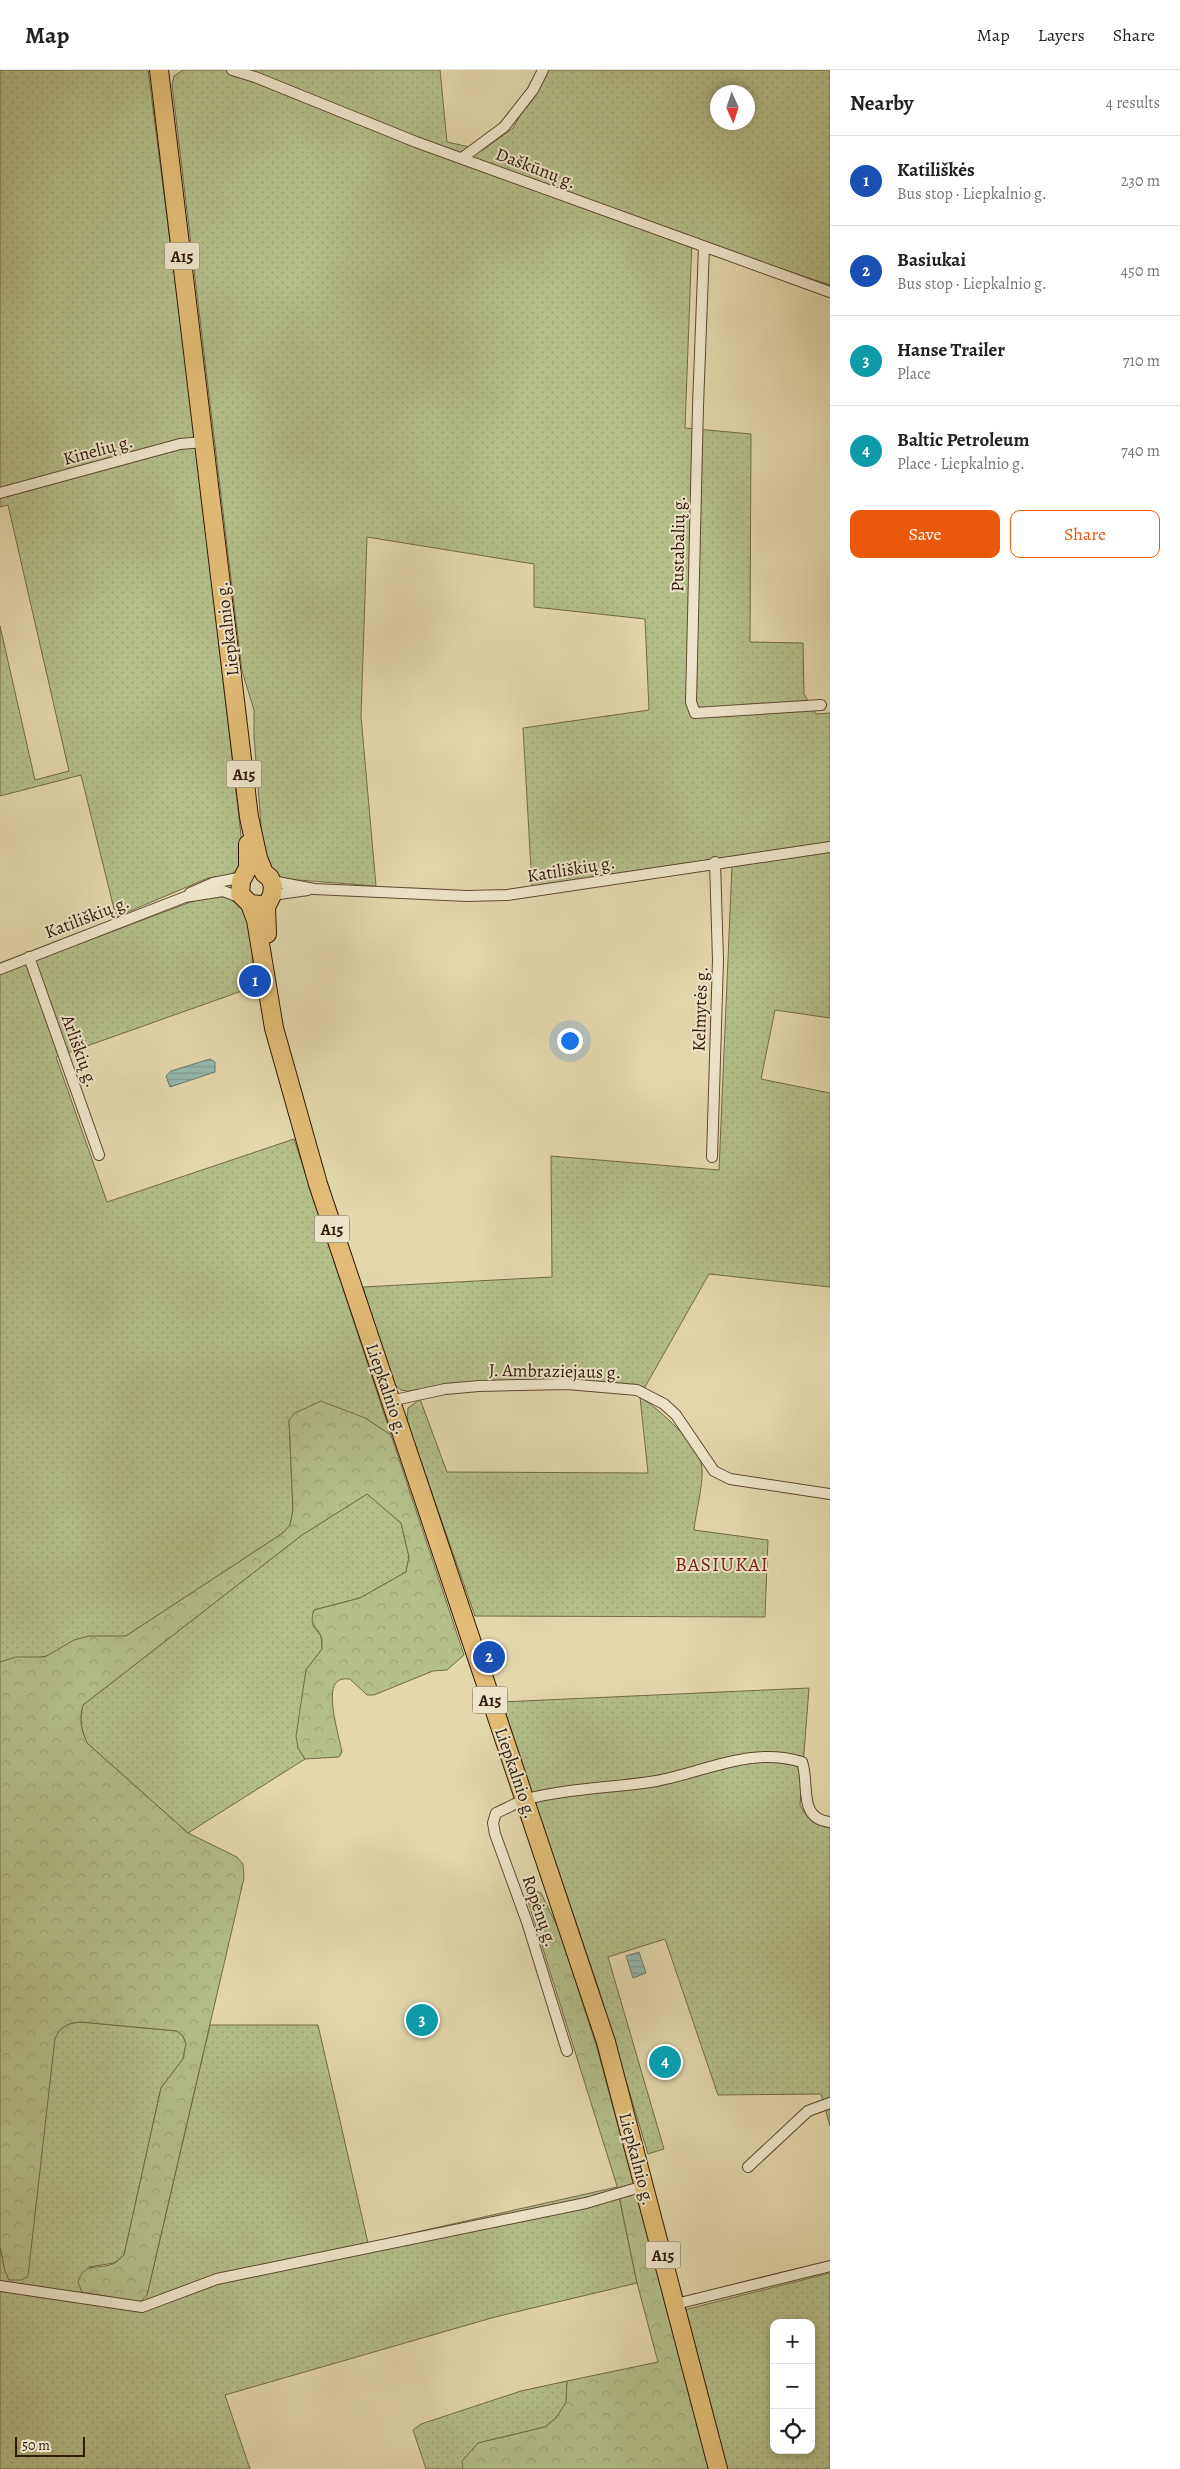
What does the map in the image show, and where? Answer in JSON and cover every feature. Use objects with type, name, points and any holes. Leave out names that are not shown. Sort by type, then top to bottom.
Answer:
[{"type":"highway","name":"A15","points":[[160,70],[204,442]]},
{"type":"highway","name":"Liepkalnio g.","points":[[204,442],[249,817],[269,887],[266,925],[284,1038],[283,1055]]},
{"type":"highway","name":"Liepkalnio g.","points":[[249,817],[247,831],[249,859],[245,876],[239,885],[256,920],[274,1028],[318,1184],[606,2042],[718,2469]]},
{"type":"highway","points":[[245,876],[255,871],[269,887],[260,905],[246,901]]},
{"type":"street","name":"Daškūnų g.","points":[[232,70],[255,77],[416,142],[830,292]]},
{"type":"street","points":[[462,158],[504,128],[533,90],[542,70]]},
{"type":"street","name":"Pustabalių g.","points":[[704,247],[691,702],[695,713],[822,705]]},
{"type":"street","name":"Kinelių g.","points":[[0,493],[180,444],[204,442]]},
{"type":"street","name":"Katiliškių g.","points":[[269,887],[467,896],[507,895],[715,862],[830,847]]},
{"type":"street","name":"Kelmytės g.","points":[[712,1157],[718,960],[715,862]]},
{"type":"street","name":"Katiliškių g.","points":[[0,969],[185,897],[202,886],[245,876]]},
{"type":"street","name":"Katiliškių g.","points":[[185,897],[223,891],[246,901]]},
{"type":"street","name":"Arliškių g.","points":[[28,958],[99,1155]]},
{"type":"street","name":"J. Ambraziejaus g.","points":[[390,1400],[445,1389],[479,1386],[568,1384],[637,1390],[664,1404],[676,1415],[714,1471],[721,1475],[730,1479],[830,1494]]},
{"type":"street","points":[[525,1800],[557,1793],[679,1777],[716,1764],[738,1759],[762,1757],[792,1759],[802,1762],[804,1767],[806,1800],[810,1812],[817,1818],[830,1822]]},
{"type":"street","name":"Ropėnų g.","points":[[525,1800],[496,1813],[494,1823],[495,1834],[525,1914],[567,2051]]},
{"type":"street","points":[[748,2167],[808,2111],[830,2103]]},
{"type":"street","points":[[4,2287],[142,2307],[217,2279],[586,2202],[644,2186]]},
{"type":"street","points":[[676,2304],[830,2266]]},
{"type":"green space","points":[[0,70],[148,70],[194,426],[244,861],[235,874],[208,878],[116,917],[81,775],[0,796],[0,626],[35,780],[69,771],[8,505],[0,507]]},
{"type":"green space","points":[[183,70],[440,70],[447,142],[483,150],[513,128],[546,70],[830,70],[830,285],[692,239],[685,428],[751,434],[750,642],[803,643],[804,694],[816,714],[830,713],[830,842],[532,886],[523,728],[649,710],[645,619],[534,607],[534,564],[367,537],[361,716],[376,886],[285,879],[274,874],[263,850],[254,737],[254,710],[242,671],[172,85],[174,76]]},
{"type":"green space","points":[[830,851],[830,1018],[775,1010],[761,1079],[830,1093],[830,1287],[709,1274],[645,1387],[467,1383],[408,1391],[401,1390],[392,1382],[363,1287],[552,1277],[551,1156],[719,1170],[732,865]]},
{"type":"green space","points":[[220,895],[234,901],[244,910],[249,921],[252,933],[253,987],[56,1057],[107,1202],[294,1139],[391,1435],[365,1418],[289,1420],[293,1510],[290,1525],[283,1533],[126,1636],[104,1639],[42,1657],[0,1662],[0,974],[201,898]]},
{"type":"green space","points":[[640,1397],[677,1428],[700,1459],[702,1468],[701,1483],[694,1530],[768,1540],[765,1617],[475,1616],[407,1422],[408,1408],[420,1399],[447,1472],[648,1473]]},
{"type":"green space","points":[[321,1401],[365,1418],[391,1435],[464,1655],[447,1670],[433,1671],[374,1695],[367,1695],[350,1679],[339,1680],[333,1688],[332,1696],[334,1716],[342,1752],[339,1757],[305,1759],[298,1748],[296,1736],[306,1670],[322,1649],[321,1636],[312,1622],[314,1610],[360,1598],[406,1572],[409,1557],[401,1523],[367,1494],[302,1535],[83,1705],[81,1724],[87,1743],[188,1833],[237,1857],[243,1864],[244,1878],[147,2295],[138,2302],[82,2292],[78,2282],[84,2271],[89,2268],[115,2263],[124,2255],[161,2088],[183,2059],[186,2044],[183,2036],[177,2031],[81,2022],[65,2026],[57,2034],[55,2038],[28,2276],[22,2280],[9,2280],[5,2271],[0,2246],[0,1662],[16,1657],[45,1657],[74,1640],[89,1636],[126,1636],[283,1533],[290,1525],[293,1510],[289,1420],[295,1413]]},
{"type":"green space","points":[[367,1494],[401,1523],[409,1557],[406,1572],[360,1598],[314,1610],[313,1626],[321,1636],[322,1649],[306,1670],[298,1748],[305,1759],[188,1833],[87,1743],[81,1724],[83,1705],[302,1535]]},
{"type":"green space","points":[[809,1688],[800,1805],[812,1819],[830,1827],[830,2126],[821,2094],[718,2095],[665,1939],[608,1957],[664,2149],[648,2154],[598,1987],[501,1702]]},
{"type":"green space","points":[[536,1891],[541,1893],[560,1932],[597,2048],[711,2469],[463,2469],[462,2461],[478,2443],[545,2427],[556,2418],[566,2402],[567,2381],[658,2362],[637,2283],[617,2186],[527,1898],[529,1892]]},
{"type":"green space","points":[[81,2022],[177,2031],[183,2036],[186,2044],[183,2059],[161,2088],[124,2255],[114,2263],[89,2267],[141,2301],[147,2295],[210,2025],[318,2025],[368,2243],[617,2187],[637,2283],[495,2317],[225,2395],[250,2469],[0,2469],[0,2246],[5,2271],[55,2038],[65,2026]]},
{"type":"green space","points":[[830,2273],[830,2469],[727,2469],[684,2310]]},
{"type":"green space","points":[[567,2381],[567,2402],[556,2418],[545,2427],[478,2443],[463,2461],[463,2469],[426,2469],[413,2430],[421,2424],[521,2391]]},
{"type":"water","points":[[210,1059],[215,1062],[215,1072],[170,1087],[166,1076],[171,1071]]},
{"type":"water","points":[[639,1952],[646,1973],[633,1978],[626,1956]]},
{"type":"place","name":"Katiliškės","points":[[255,981]]},
{"type":"place","name":"Basiukai","points":[[489,1657]]},
{"type":"place","name":"Hanse Trailer","points":[[422,2020]]},
{"type":"place","name":"Baltic Petroleum","points":[[665,2062]]},
{"type":"district","name":"BASIUKAI","points":[[722,1564]]}]
